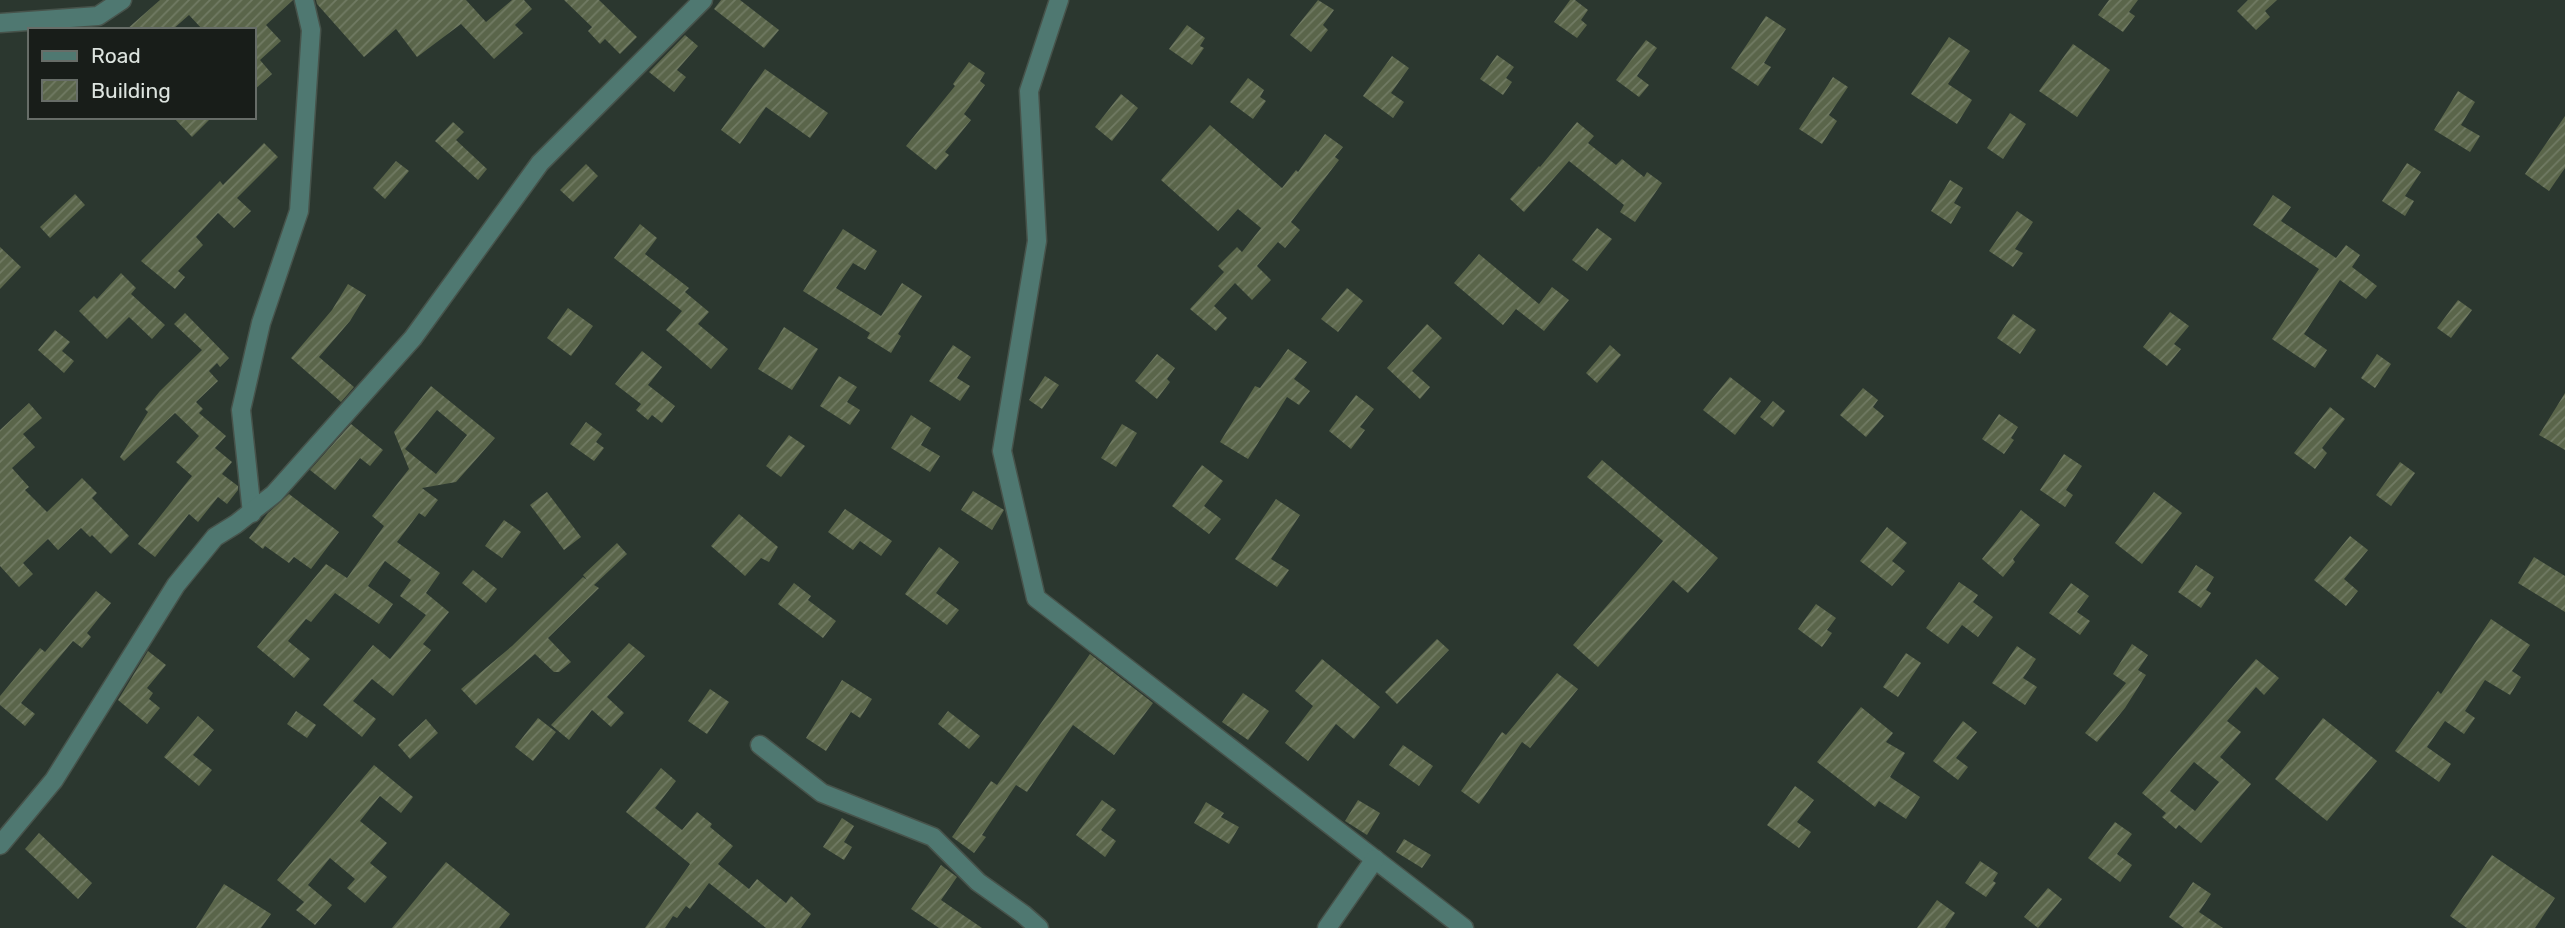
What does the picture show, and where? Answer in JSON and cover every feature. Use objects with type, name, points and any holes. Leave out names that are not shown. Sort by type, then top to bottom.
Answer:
[{"type":"street","points":[[0,23],[98,16],[122,0]]},
{"type":"street","points":[[252,513],[241,410],[261,323],[299,211],[311,30],[304,0]]},
{"type":"street","points":[[0,845],[54,780],[176,585],[215,537],[252,513],[274,494],[407,345],[540,163],[703,0]]},
{"type":"street","points":[[1059,0],[1029,91],[1037,241],[1002,451],[1035,598],[1464,928]]},
{"type":"street","points":[[760,745],[822,793],[933,837],[978,882],[1039,928]]},
{"type":"street","points":[[1327,928],[1375,859]]},
{"type":"building","points":[[160,0],[293,0],[266,25],[281,41],[260,60],[272,74],[256,88],[256,28],[201,28],[189,15],[174,28],[128,28]]},
{"type":"building","points":[[316,0],[466,0],[486,22],[512,0],[524,0],[532,9],[515,25],[523,33],[494,59],[461,24],[417,57],[396,29],[364,57]]},
{"type":"building","points":[[564,0],[599,0],[637,37],[620,54],[605,39],[600,44],[588,31],[592,27]]},
{"type":"building","points":[[721,0],[740,0],[779,30],[764,48],[714,9]]},
{"type":"building","points":[[1318,0],[1334,10],[1323,25],[1328,30],[1311,52],[1290,35]]},
{"type":"building","points":[[1570,0],[1575,0],[1588,10],[1581,20],[1587,25],[1577,38],[1554,22]]},
{"type":"building","points":[[2109,0],[2138,0],[2129,12],[2135,16],[2123,32],[2098,15]]},
{"type":"building","points":[[2248,0],[2277,0],[2265,11],[2270,17],[2256,30],[2237,11]]},
{"type":"building","points":[[1766,16],[1786,29],[1764,63],[1771,67],[1758,86],[1731,68]]},
{"type":"building","points":[[1187,25],[1205,38],[1200,46],[1204,48],[1192,65],[1169,49]]},
{"type":"building","points":[[685,35],[698,46],[677,70],[686,77],[674,92],[649,72]]},
{"type":"building","points":[[1949,37],[1970,51],[1948,84],[1972,100],[1957,124],[1911,94]]},
{"type":"building","points":[[1646,40],[1657,48],[1637,76],[1649,85],[1639,97],[1616,80]]},
{"type":"building","points":[[2073,44],[2110,70],[2077,117],[2039,91]]},
{"type":"building","points":[[1497,55],[1514,67],[1506,78],[1512,82],[1503,95],[1480,79]]},
{"type":"building","points":[[1392,56],[1409,68],[1391,93],[1404,102],[1393,118],[1363,96]]},
{"type":"building","points":[[969,62],[985,73],[980,81],[985,85],[964,114],[971,120],[945,152],[949,155],[936,170],[906,146],[955,86],[953,84]]},
{"type":"building","points":[[765,69],[828,113],[810,138],[766,107],[740,144],[721,130]]},
{"type":"building","points":[[1833,77],[1848,87],[1829,115],[1837,121],[1822,144],[1799,129]]},
{"type":"building","points":[[1248,78],[1264,90],[1260,97],[1266,101],[1253,119],[1230,102]]},
{"type":"building","points":[[2458,91],[2475,102],[2461,125],[2480,136],[2470,152],[2434,130]]},
{"type":"building","points":[[1121,94],[1138,108],[1112,141],[1095,127]]},
{"type":"building","points":[[2010,113],[2026,124],[2003,159],[1987,148]]},
{"type":"building","points":[[2565,116],[2565,168],[2549,191],[2525,174]]},
{"type":"building","points":[[175,119],[210,119],[192,137]]},
{"type":"building","points":[[453,122],[464,132],[456,140],[487,169],[478,180],[435,141]]},
{"type":"building","points":[[1577,122],[1594,136],[1588,143],[1616,165],[1622,159],[1644,177],[1647,172],[1662,183],[1635,222],[1620,212],[1624,205],[1569,161],[1524,212],[1510,199]]},
{"type":"building","points":[[1210,125],[1282,188],[1296,170],[1298,172],[1325,134],[1343,147],[1335,157],[1339,160],[1291,222],[1300,230],[1285,248],[1278,242],[1257,266],[1271,280],[1252,300],[1235,283],[1214,306],[1227,318],[1216,331],[1190,309],[1224,272],[1218,266],[1237,247],[1242,252],[1261,228],[1238,209],[1218,231],[1161,180]]},
{"type":"building","points":[[264,143],[278,157],[237,198],[251,211],[234,228],[218,213],[196,237],[203,245],[178,271],[185,277],[175,289],[141,261],[220,181],[223,185]]},
{"type":"building","points":[[396,161],[409,171],[385,199],[373,188]]},
{"type":"building","points":[[2407,163],[2421,172],[2405,196],[2414,201],[2405,216],[2382,201]]},
{"type":"building","points":[[586,164],[598,176],[573,202],[560,190]]},
{"type":"building","points":[[1950,180],[1963,188],[1954,203],[1961,207],[1951,224],[1931,211]]},
{"type":"building","points":[[75,194],[85,205],[50,238],[40,227]]},
{"type":"building","points":[[2273,195],[2291,207],[2281,221],[2336,258],[2346,245],[2360,255],[2352,267],[2377,286],[2366,299],[2340,280],[2304,334],[2327,350],[2315,368],[2272,339],[2319,269],[2253,225]]},
{"type":"building","points":[[2017,211],[2033,222],[2015,249],[2023,253],[2013,267],[1989,251]]},
{"type":"building","points":[[640,224],[657,238],[645,254],[689,288],[685,292],[709,312],[698,324],[728,349],[711,369],[666,330],[682,311],[614,258]]},
{"type":"building","points":[[1597,228],[1612,239],[1587,271],[1572,260]]},
{"type":"building","points":[[843,229],[877,251],[865,270],[853,263],[836,288],[881,316],[902,283],[922,296],[898,334],[901,336],[891,353],[867,338],[870,333],[803,291]]},
{"type":"building","points":[[0,247],[21,267],[0,289]]},
{"type":"building","points":[[1479,254],[1539,304],[1552,287],[1569,300],[1544,331],[1516,309],[1503,325],[1454,283]]},
{"type":"building","points":[[121,273],[136,288],[131,294],[165,325],[152,339],[129,317],[107,339],[79,311],[94,296],[97,299]]},
{"type":"building","points":[[348,284],[366,295],[350,321],[319,357],[354,387],[341,402],[291,358],[332,310]]},
{"type":"building","points":[[1347,288],[1363,301],[1338,332],[1321,319]]},
{"type":"building","points":[[2458,300],[2472,310],[2451,338],[2437,328]]},
{"type":"building","points":[[568,308],[593,326],[571,356],[547,338]]},
{"type":"building","points":[[2170,312],[2189,326],[2174,344],[2181,349],[2167,366],[2143,347]]},
{"type":"building","points":[[185,313],[229,358],[220,367],[217,363],[209,371],[218,381],[196,402],[203,409],[199,413],[226,436],[215,448],[232,462],[222,474],[238,486],[238,490],[227,504],[218,497],[198,522],[189,514],[155,557],[138,544],[192,476],[176,462],[199,436],[175,413],[124,461],[120,457],[148,412],[145,409],[202,350],[174,324]]},
{"type":"building","points":[[2013,314],[2036,330],[2020,354],[1997,338]]},
{"type":"building","points":[[1427,324],[1442,338],[1412,371],[1430,387],[1420,399],[1387,368]]},
{"type":"building","points":[[784,327],[818,349],[792,390],[758,369]]},
{"type":"building","points":[[55,330],[70,342],[62,351],[74,361],[64,373],[38,350]]},
{"type":"building","points":[[953,345],[971,357],[957,378],[970,386],[960,401],[929,381]]},
{"type":"building","points":[[1610,345],[1621,355],[1597,383],[1586,373]]},
{"type":"building","points":[[1288,349],[1307,362],[1294,379],[1310,391],[1299,405],[1287,397],[1248,459],[1220,442],[1255,386],[1260,388]]},
{"type":"building","points":[[642,351],[662,367],[648,385],[675,406],[662,423],[652,415],[648,420],[636,410],[641,404],[615,384]]},
{"type":"building","points":[[1157,354],[1175,368],[1167,379],[1170,382],[1157,399],[1135,381]]},
{"type":"building","points":[[2377,354],[2391,364],[2375,388],[2361,378]]},
{"type":"building","points":[[839,376],[857,387],[847,402],[860,410],[850,425],[820,406]]},
{"type":"building","points":[[1045,376],[1059,385],[1042,409],[1029,400]]},
{"type":"building","points":[[1730,377],[1761,401],[1735,435],[1703,410]]},
{"type":"building","points":[[431,386],[495,438],[456,482],[422,488],[438,500],[425,517],[419,513],[397,542],[440,573],[426,593],[449,612],[423,644],[431,650],[393,696],[372,679],[353,701],[376,719],[362,737],[323,705],[373,645],[390,659],[426,615],[400,596],[411,580],[385,561],[368,586],[393,604],[379,624],[335,593],[311,622],[306,619],[288,641],[310,659],[294,678],[257,647],[326,564],[347,578],[384,526],[372,516],[409,469],[394,432]],"holes":[[[437,410],[467,435],[436,474],[405,449]]]},
{"type":"building","points":[[1863,388],[1878,400],[1873,407],[1884,416],[1866,437],[1840,415]]},
{"type":"building","points":[[2565,393],[2565,450],[2539,435]]},
{"type":"building","points":[[1356,395],[1374,409],[1360,427],[1365,430],[1351,449],[1329,431]]},
{"type":"building","points":[[1773,401],[1785,411],[1773,427],[1760,417]]},
{"type":"building","points":[[29,403],[42,418],[23,434],[35,447],[12,468],[29,487],[25,490],[47,512],[82,478],[97,493],[92,498],[129,536],[111,554],[81,528],[58,550],[48,539],[23,563],[33,574],[19,587],[0,566],[0,430]]},
{"type":"building","points":[[2330,407],[2345,419],[2322,448],[2327,453],[2315,469],[2294,453]]},
{"type":"building","points":[[1999,414],[2018,427],[2011,438],[2014,440],[2004,454],[1982,439]]},
{"type":"building","points":[[911,415],[931,428],[921,445],[940,456],[930,472],[891,448]]},
{"type":"building","points":[[586,422],[602,434],[596,442],[604,448],[594,461],[570,444]]},
{"type":"building","points":[[351,424],[383,450],[370,466],[360,458],[335,490],[310,470]]},
{"type":"building","points":[[1122,424],[1137,433],[1116,467],[1101,458]]},
{"type":"building","points":[[789,435],[805,446],[781,477],[766,466]]},
{"type":"building","points":[[2064,454],[2082,466],[2066,490],[2073,495],[2065,507],[2040,490]]},
{"type":"building","points":[[1602,460],[1718,558],[1688,593],[1673,580],[1598,667],[1573,645],[1663,541],[1587,477]]},
{"type":"building","points":[[2400,462],[2415,473],[2391,506],[2376,495]]},
{"type":"building","points":[[1202,465],[1223,481],[1204,506],[1221,519],[1209,534],[1172,506]]},
{"type":"building","points":[[973,491],[1004,510],[992,530],[961,510]]},
{"type":"building","points":[[547,492],[581,537],[564,550],[530,505]]},
{"type":"building","points":[[2154,492],[2182,513],[2142,564],[2115,543]]},
{"type":"building","points":[[289,494],[339,532],[311,569],[294,557],[289,563],[249,538],[268,513]]},
{"type":"building","points":[[1276,499],[1300,515],[1271,559],[1289,570],[1277,587],[1235,559]]},
{"type":"building","points":[[845,509],[892,541],[881,556],[860,541],[853,550],[828,532]]},
{"type":"building","points":[[2021,510],[2040,525],[2013,559],[2015,562],[2003,577],[1982,559]]},
{"type":"building","points":[[739,514],[778,547],[769,562],[761,558],[745,576],[711,546]]},
{"type":"building","points":[[504,520],[521,532],[502,558],[485,546]]},
{"type":"building","points":[[1887,527],[1907,543],[1892,561],[1905,571],[1892,586],[1860,561]]},
{"type":"building","points":[[2350,536],[2368,550],[2344,579],[2358,591],[2346,606],[2314,580]]},
{"type":"building","points":[[617,543],[627,554],[594,585],[599,588],[548,638],[571,662],[559,672],[554,672],[535,654],[476,705],[461,689],[512,646],[583,577],[587,580],[583,575]]},
{"type":"building","points":[[939,547],[959,562],[936,593],[959,610],[947,625],[905,594]]},
{"type":"building","points":[[2534,557],[2565,576],[2565,612],[2518,583]]},
{"type":"building","points":[[2196,565],[2214,577],[2206,590],[2211,593],[2201,608],[2178,592]]},
{"type":"building","points":[[473,570],[497,589],[486,603],[462,583]]},
{"type":"building","points":[[1959,582],[1978,595],[1973,602],[1993,617],[1978,637],[1962,625],[1948,644],[1926,628]]},
{"type":"building","points":[[794,583],[811,596],[808,600],[836,621],[823,638],[778,604]]},
{"type":"building","points":[[2071,583],[2089,596],[2077,612],[2090,621],[2080,635],[2049,613]]},
{"type":"building","points":[[96,591],[111,603],[87,633],[91,637],[82,648],[73,641],[21,703],[35,714],[25,726],[0,705],[0,696],[40,648],[45,652]]},
{"type":"building","points":[[1816,604],[1836,618],[1827,630],[1832,633],[1822,647],[1798,629]]},
{"type":"building","points":[[2491,619],[2530,645],[2512,671],[2521,677],[2510,695],[2485,680],[2465,711],[2475,718],[2464,734],[2445,721],[2427,747],[2451,764],[2439,782],[2395,751],[2438,691],[2441,694]]},
{"type":"building","points":[[1437,639],[1449,650],[1397,704],[1385,692]]},
{"type":"building","points":[[629,643],[645,656],[607,697],[624,713],[611,727],[592,710],[569,740],[551,725]]},
{"type":"building","points":[[2132,644],[2148,655],[2138,670],[2146,675],[2125,708],[2097,742],[2085,733],[2126,683],[2113,674]]},
{"type":"building","points":[[2017,646],[2036,659],[2023,678],[2037,687],[2025,705],[1992,683]]},
{"type":"building","points":[[148,651],[166,665],[147,688],[153,693],[149,699],[160,708],[147,724],[118,700]]},
{"type":"building","points":[[1906,653],[1921,663],[1898,697],[1883,687]]},
{"type":"building","points":[[1090,654],[1153,703],[1114,755],[1073,725],[1027,792],[1016,785],[982,835],[986,837],[974,853],[952,837],[991,781],[997,785]]},
{"type":"building","points":[[1322,659],[1380,707],[1354,739],[1336,724],[1308,761],[1285,743],[1313,706],[1295,691]]},
{"type":"building","points":[[2256,659],[2279,678],[2264,695],[2256,687],[2227,721],[2241,732],[2220,757],[2251,784],[2201,843],[2179,825],[2176,829],[2162,817],[2166,813],[2142,793]],"holes":[[[2194,762],[2219,782],[2195,811],[2170,791]]]},
{"type":"building","points":[[1557,673],[1578,689],[1530,748],[1522,742],[1479,804],[1461,791],[1502,732],[1506,735]]},
{"type":"building","points":[[842,680],[872,699],[860,718],[851,712],[826,751],[806,738]]},
{"type":"building","points":[[710,689],[729,702],[707,734],[688,721]]},
{"type":"building","points":[[1243,693],[1269,711],[1248,740],[1222,722]]},
{"type":"building","points":[[1861,707],[1893,733],[1886,742],[1905,753],[1890,777],[1920,797],[1906,819],[1879,801],[1875,807],[1817,762]]},
{"type":"building","points":[[296,711],[316,725],[307,738],[287,724]]},
{"type":"building","points":[[948,711],[980,736],[969,749],[938,724]]},
{"type":"building","points":[[198,716],[214,730],[193,755],[212,770],[199,786],[164,757]]},
{"type":"building","points":[[538,718],[556,732],[533,761],[515,747]]},
{"type":"building","points":[[2323,718],[2377,761],[2327,821],[2275,779]]},
{"type":"building","points":[[426,719],[438,733],[410,759],[398,745]]},
{"type":"building","points":[[1963,721],[1977,732],[1956,758],[1968,767],[1958,780],[1933,761]]},
{"type":"building","points":[[1403,745],[1433,766],[1419,786],[1389,765]]},
{"type":"building","points":[[374,765],[413,797],[401,813],[380,796],[360,821],[387,843],[370,863],[387,877],[365,903],[347,888],[355,879],[330,858],[308,885],[332,905],[315,925],[296,910],[304,902],[277,880]]},
{"type":"building","points":[[661,768],[676,781],[655,808],[682,830],[697,812],[712,824],[710,827],[733,846],[718,864],[749,889],[757,879],[786,903],[791,896],[811,914],[801,928],[766,928],[709,883],[690,909],[686,906],[677,918],[673,916],[665,928],[645,928],[690,864],[626,812]]},
{"type":"building","points":[[1795,786],[1814,800],[1797,822],[1811,832],[1799,848],[1767,825]]},
{"type":"building","points":[[1102,800],[1116,810],[1101,830],[1116,841],[1105,857],[1076,835]]},
{"type":"building","points":[[1358,800],[1380,813],[1367,835],[1345,821]]},
{"type":"building","points":[[1206,802],[1224,813],[1221,817],[1239,827],[1229,844],[1194,823]]},
{"type":"building","points":[[842,818],[854,826],[844,842],[852,847],[844,860],[823,847]]},
{"type":"building","points":[[2115,822],[2132,834],[2117,854],[2132,865],[2120,882],[2088,858]]},
{"type":"building","points":[[39,833],[92,883],[78,899],[25,849]]},
{"type":"building","points":[[1404,839],[1431,855],[1422,868],[1396,852]]},
{"type":"building","points":[[2492,855],[2555,898],[2535,928],[2467,928],[2450,916]]},
{"type":"building","points":[[1980,861],[1998,873],[1993,881],[1996,883],[1986,897],[1965,883]]},
{"type":"building","points":[[446,862],[510,914],[499,928],[392,928]]},
{"type":"building","points":[[941,865],[957,877],[941,900],[982,928],[939,928],[911,909]]},
{"type":"building","points":[[2193,882],[2211,894],[2199,912],[2223,928],[2184,928],[2169,917]]},
{"type":"building","points":[[224,884],[271,914],[261,928],[196,928]]},
{"type":"building","points":[[2048,888],[2062,899],[2038,928],[2024,917]]},
{"type":"building","points":[[1937,900],[1955,913],[1945,928],[1917,928]]}]
